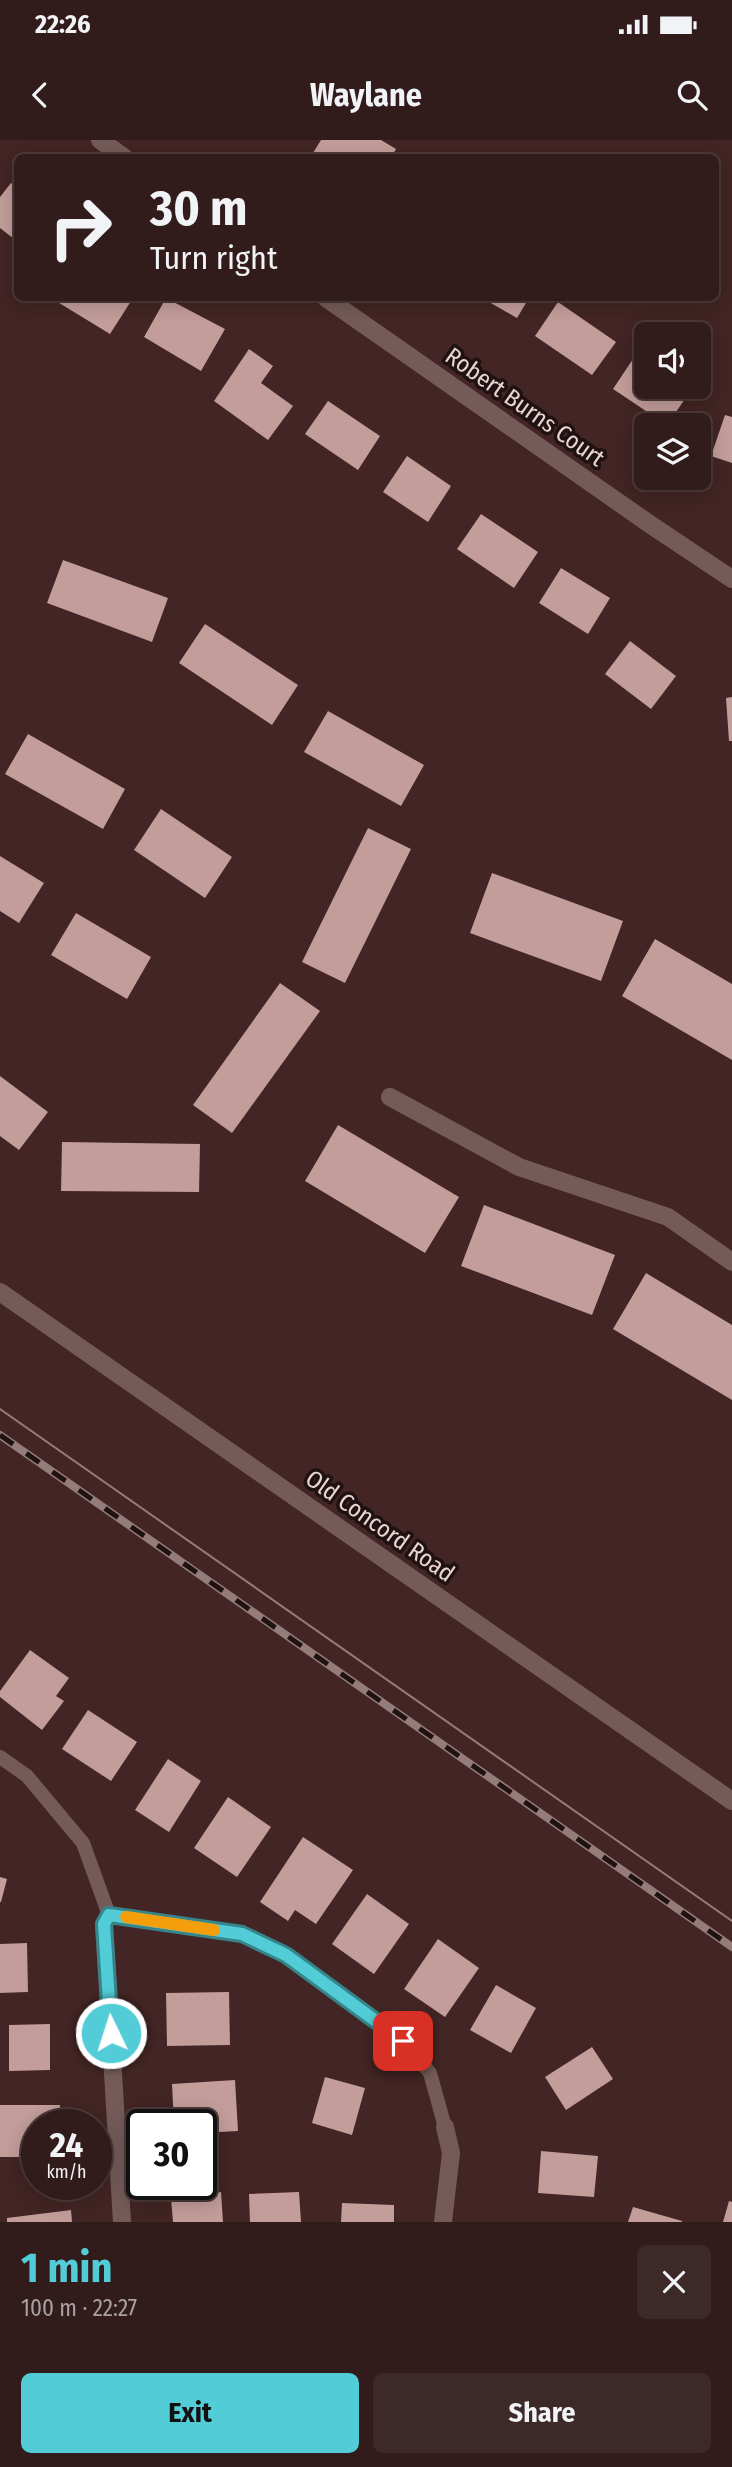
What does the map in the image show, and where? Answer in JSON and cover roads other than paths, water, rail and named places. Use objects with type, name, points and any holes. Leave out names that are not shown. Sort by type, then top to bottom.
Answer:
[{"type":"street","points":[[100,140],[119,154]]},
{"type":"street","name":"Robert Burns Court","points":[[330,301],[732,579]]},
{"type":"street","points":[[390,1097],[519,1167],[668,1217],[732,1262]]},
{"type":"street","name":"Old Concord Road","points":[[0,1292],[732,1801]]},
{"type":"street","points":[[109,1915],[104,1924],[122,2222]]},
{"type":"street","points":[[443,2222],[451,2153],[445,2127]]},
{"type":"lane","points":[[0,1757],[27,1776],[83,1843],[109,1915],[242,1934],[286,1955],[403,2041],[430,2073],[445,2127]]},
{"type":"tram line","points":[[0,1409],[732,1921]]},
{"type":"railway","points":[[0,1435],[732,1947]]}]
